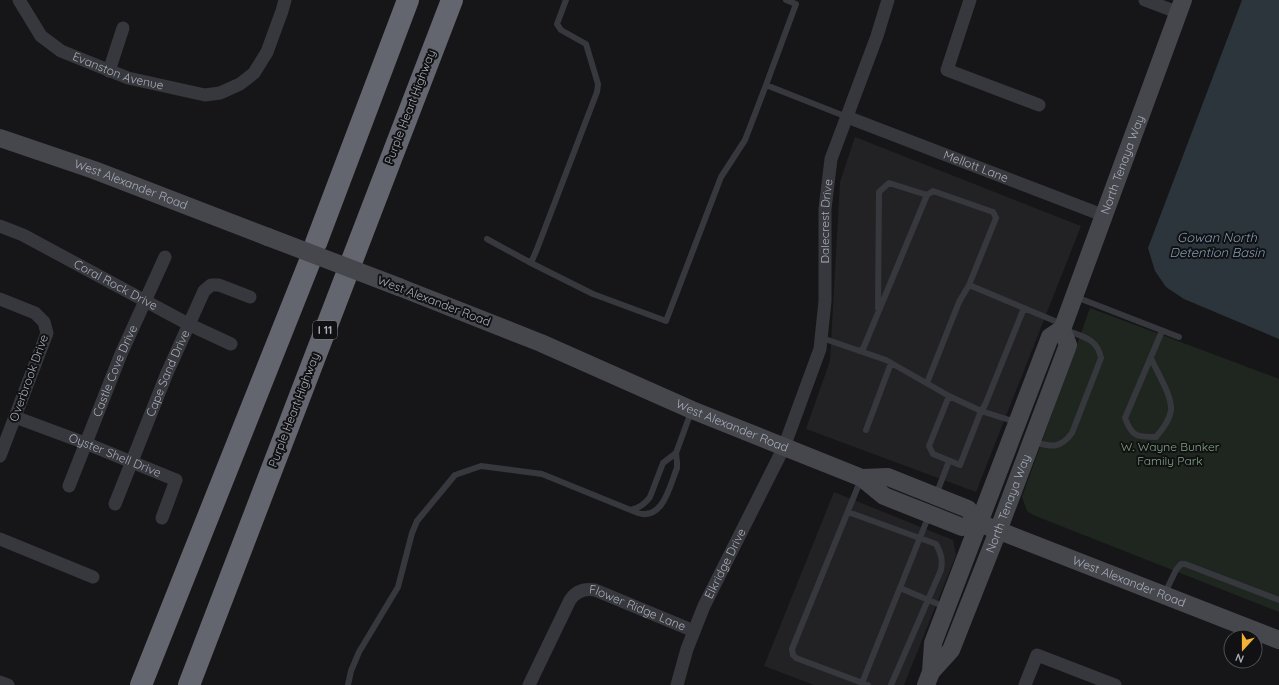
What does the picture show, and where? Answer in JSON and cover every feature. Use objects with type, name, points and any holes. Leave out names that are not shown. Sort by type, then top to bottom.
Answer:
[{"type":"highway","points":[[141,685],[313,252],[408,0]]},
{"type":"highway","name":"Purple Heart Highway","points":[[188,685],[452,0]]},
{"type":"highway","points":[[196,685],[198,660]]},
{"type":"main road","name":"North Tenaya Way","points":[[928,678],[932,643],[1050,338],[1063,327],[1181,6]]},
{"type":"main road","name":"West Alexander Road","points":[[0,138],[94,170],[541,343],[692,410],[862,478],[884,496],[962,527],[979,523]]},
{"type":"main road","name":"North Tenaya Way","points":[[928,678],[951,650],[998,531],[1068,345],[1063,327]]},
{"type":"main road","name":"West Alexander Road","points":[[862,478],[888,477],[968,509],[979,523],[998,531],[1279,640]]},
{"type":"street","name":"Evanston Avenue","points":[[20,0],[42,36],[61,51],[128,78],[205,95],[220,93],[240,84],[254,73],[267,52],[285,0]]},
{"type":"street","name":"Dalecrest Drive","points":[[784,447],[820,349],[822,338],[825,301],[825,210],[831,159],[877,36],[888,0]]},
{"type":"street","points":[[970,0],[947,70],[1039,105]]},
{"type":"street","points":[[1145,0],[1181,6]]},
{"type":"street","points":[[109,71],[124,28]]},
{"type":"street","name":"Mellott Lane","points":[[847,117],[1105,216]]},
{"type":"street","name":"Coral Rock Drive","points":[[0,226],[23,235],[145,300],[190,326],[231,344]]},
{"type":"street","name":"Castle Cove Drive","points":[[70,486],[85,443],[121,354],[165,257]]},
{"type":"street","name":"Cape Sand Drive","points":[[115,504],[167,373],[190,326],[204,290],[211,285],[220,285],[250,297]]},
{"type":"street","name":"Overbrook Drive","points":[[0,299],[36,313],[44,322],[47,333],[46,339],[0,456]]},
{"type":"street","name":"Oyster Shell Drive","points":[[15,417],[85,443],[176,480],[162,518]]},
{"type":"street","name":"Elkridge Drive","points":[[678,685],[694,631],[714,585],[784,447]]},
{"type":"street","points":[[0,539],[93,578]]},
{"type":"street","name":"Flower Ridge Lane","points":[[529,685],[570,600],[576,593],[585,589],[595,590],[694,631]]},
{"type":"street","points":[[1025,685],[1037,655],[1114,685]]},
{"type":"street","points":[[0,682],[8,685]]},
{"type":"lane","points":[[531,263],[597,92],[598,84],[586,44],[561,30],[557,24],[566,0]]},
{"type":"lane","points":[[487,239],[593,294],[666,321],[721,177],[745,140],[797,2],[786,0]]},
{"type":"lane","points":[[766,85],[847,117]]},
{"type":"lane","points":[[878,312],[879,192],[889,184],[926,195]]},
{"type":"lane","points":[[859,351],[863,349],[926,195],[932,191],[993,212],[996,218],[969,285],[959,302],[927,383]]},
{"type":"lane","points":[[969,285],[1024,308],[1063,327],[1096,344],[1099,349],[1101,358],[1072,432],[1067,440],[1060,445],[1048,446],[1032,441]]},
{"type":"lane","points":[[1075,296],[1179,337]]},
{"type":"lane","points":[[949,396],[929,446],[933,454],[960,465],[1024,308]]},
{"type":"lane","points":[[1151,358],[1169,398],[1171,411],[1165,426],[1156,437],[1140,437],[1129,430],[1125,418],[1162,331]]},
{"type":"lane","points":[[822,338],[886,360],[949,396],[981,411],[1017,423]]},
{"type":"lane","points":[[866,430],[891,363]]},
{"type":"lane","points":[[348,685],[351,671],[359,652],[398,587],[412,533],[417,521],[455,475],[481,466],[542,474],[631,510],[643,514],[652,513],[661,507],[677,468],[676,453],[692,410]]},
{"type":"lane","points":[[631,510],[640,507],[648,501],[663,463],[676,453]]},
{"type":"lane","points":[[936,496],[949,461]]},
{"type":"lane","points":[[862,478],[792,649],[793,655],[796,658],[865,684],[929,514]]},
{"type":"lane","points":[[655,484],[668,489]]},
{"type":"lane","points":[[848,512],[936,544],[940,550],[942,561],[941,570],[891,685]]},
{"type":"lane","points":[[1164,595],[1178,568],[1181,564],[1186,564],[1279,600]]},
{"type":"lane","points":[[900,588],[946,608]]},
{"type":"shaded area","points":[[855,137],[1081,226],[976,492],[806,429],[830,361],[840,182]]},
{"type":"shaded area","points":[[834,492],[953,540],[956,555],[904,685],[814,685],[764,666]]},
{"type":"green space","name":"W. Wayne Bunker Family Park","points":[[1090,308],[1279,379],[1279,612],[1033,515],[1027,511],[1022,497]]},
{"type":"water","name":"Gowan North Detention Basin","points":[[1242,0],[1279,0],[1279,339],[1184,299],[1166,287],[1155,271],[1148,248]]}]
